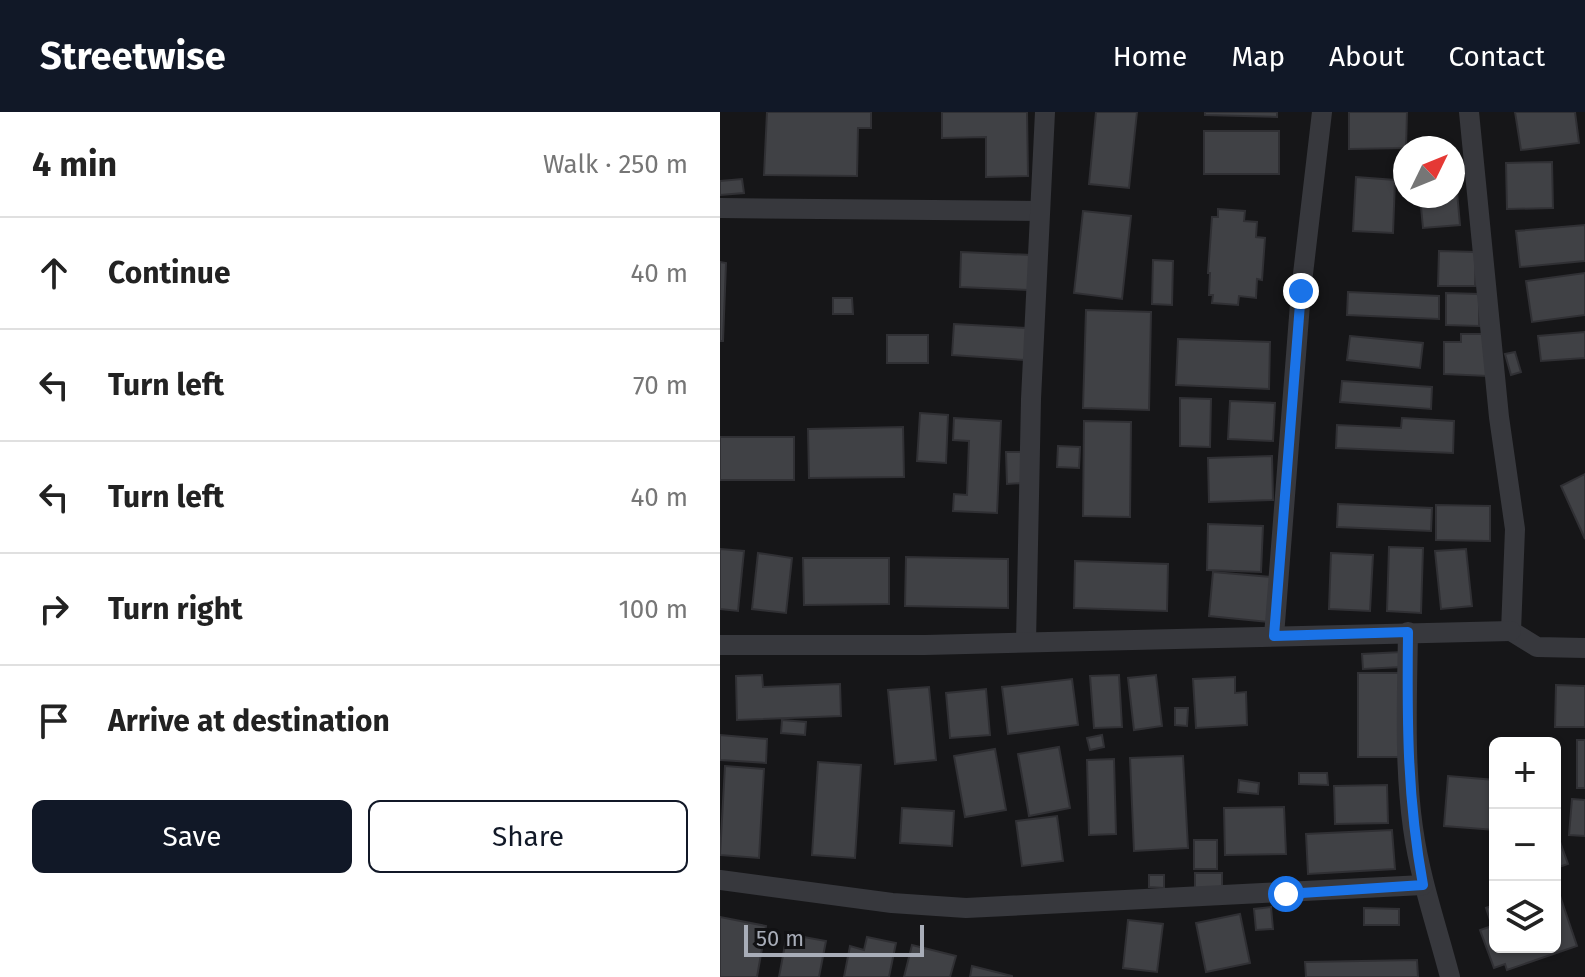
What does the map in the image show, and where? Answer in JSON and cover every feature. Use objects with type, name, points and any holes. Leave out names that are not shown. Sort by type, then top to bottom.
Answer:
[{"type":"street","points":[[1026,642],[1031,399],[1045,112]]},
{"type":"street","points":[[1274,636],[1301,291],[1322,112]]},
{"type":"street","points":[[1469,112],[1499,417],[1515,529],[1511,631]]},
{"type":"street","points":[[720,208],[1039,211]]},
{"type":"street","points":[[720,645],[1026,642],[1511,631],[1537,647],[1585,648]]},
{"type":"street","points":[[1408,632],[1407,758],[1412,827],[1423,885],[1450,977]]},
{"type":"street","points":[[720,880],[892,903],[966,908],[1423,885]]},
{"type":"building","points":[[767,112],[871,112],[871,128],[858,128],[857,176],[764,175]]},
{"type":"building","points":[[942,112],[1027,112],[1028,176],[986,177],[986,137],[942,138]]},
{"type":"building","points":[[1096,112],[1137,112],[1129,188],[1089,184]]},
{"type":"building","points":[[1205,112],[1277,112],[1277,117],[1205,115]]},
{"type":"building","points":[[1349,112],[1407,112],[1406,136],[1393,136],[1393,148],[1349,149]]},
{"type":"building","points":[[1515,112],[1575,112],[1579,143],[1521,150]]},
{"type":"building","points":[[1204,131],[1279,131],[1279,174],[1204,174]]},
{"type":"building","points":[[1552,162],[1553,208],[1507,209],[1506,163]]},
{"type":"building","points":[[1356,177],[1393,180],[1393,233],[1353,231]]},
{"type":"building","points":[[742,179],[744,193],[720,195],[720,181]]},
{"type":"building","points":[[1421,208],[1458,208],[1460,225],[1423,228]]},
{"type":"building","points":[[1218,209],[1245,211],[1244,221],[1257,222],[1256,237],[1265,238],[1262,280],[1257,279],[1256,298],[1239,296],[1238,305],[1212,303],[1213,295],[1209,295],[1212,217],[1218,217]]},
{"type":"building","points":[[1083,211],[1131,216],[1122,299],[1074,293]]},
{"type":"building","points":[[1585,225],[1585,261],[1520,267],[1516,231]]},
{"type":"building","points":[[1439,251],[1476,252],[1475,286],[1438,286]]},
{"type":"building","points":[[961,252],[1031,255],[1029,290],[960,287]]},
{"type":"building","points":[[1153,260],[1173,261],[1172,305],[1152,304]]},
{"type":"building","points":[[720,262],[726,263],[723,341],[720,341]]},
{"type":"building","points":[[1585,273],[1585,315],[1532,322],[1526,281]]},
{"type":"building","points":[[1348,292],[1439,296],[1439,319],[1347,315]]},
{"type":"building","points":[[1446,293],[1479,294],[1479,326],[1446,325]]},
{"type":"building","points":[[833,298],[852,298],[853,314],[833,314]]},
{"type":"building","points":[[1086,310],[1151,312],[1149,410],[1083,408]]},
{"type":"building","points":[[954,324],[1027,328],[1025,360],[952,355]]},
{"type":"building","points":[[1585,332],[1585,358],[1541,361],[1538,336]]},
{"type":"building","points":[[1461,334],[1488,334],[1488,376],[1444,374],[1444,342],[1461,342]]},
{"type":"building","points":[[887,335],[928,335],[928,363],[887,363]]},
{"type":"building","points":[[1350,336],[1423,343],[1420,368],[1347,360]]},
{"type":"building","points":[[1178,339],[1270,342],[1269,389],[1176,385]]},
{"type":"building","points":[[1515,352],[1521,372],[1511,375],[1505,354]]},
{"type":"building","points":[[1342,381],[1432,387],[1431,409],[1340,402]]},
{"type":"building","points":[[1180,398],[1211,399],[1210,447],[1180,446]]},
{"type":"building","points":[[1230,401],[1275,403],[1273,441],[1228,439]]},
{"type":"building","points":[[920,413],[948,415],[946,463],[917,461]]},
{"type":"building","points":[[954,418],[1001,421],[997,513],[953,511],[954,494],[967,495],[969,441],[953,440]]},
{"type":"building","points":[[1402,418],[1454,421],[1453,453],[1336,448],[1337,425],[1401,428]]},
{"type":"building","points":[[1084,421],[1131,422],[1130,517],[1083,516]]},
{"type":"building","points":[[903,427],[904,477],[809,478],[808,429]]},
{"type":"building","points":[[720,437],[794,437],[794,480],[720,480]]},
{"type":"building","points":[[1058,446],[1080,447],[1079,468],[1057,467]]},
{"type":"building","points":[[1006,452],[1021,452],[1022,483],[1007,484]]},
{"type":"building","points":[[1272,456],[1273,500],[1209,502],[1208,458]]},
{"type":"building","points":[[1585,474],[1585,539],[1561,486]]},
{"type":"building","points":[[1338,504],[1432,508],[1431,531],[1337,527]]},
{"type":"building","points":[[1436,505],[1490,506],[1490,541],[1436,540]]},
{"type":"building","points":[[1208,524],[1263,526],[1261,572],[1207,570]]},
{"type":"building","points":[[1389,547],[1423,548],[1421,613],[1387,611]]},
{"type":"building","points":[[720,549],[744,551],[738,611],[720,609]]},
{"type":"building","points":[[1466,549],[1472,606],[1441,609],[1435,551]]},
{"type":"building","points":[[758,553],[792,558],[786,613],[752,609]]},
{"type":"building","points":[[1331,553],[1373,555],[1370,611],[1329,609]]},
{"type":"building","points":[[906,557],[1008,559],[1008,608],[905,606]]},
{"type":"building","points":[[803,558],[889,558],[889,604],[804,605]]},
{"type":"building","points":[[1075,561],[1168,564],[1167,611],[1074,608]]},
{"type":"building","points":[[1213,572],[1271,577],[1268,622],[1209,616]]},
{"type":"building","points":[[1402,652],[1402,667],[1363,669],[1362,654]]},
{"type":"building","points":[[1358,673],[1402,673],[1403,757],[1358,757]]},
{"type":"building","points":[[762,675],[763,687],[840,684],[841,716],[737,720],[736,676]]},
{"type":"building","points":[[1119,675],[1122,727],[1094,728],[1090,676]]},
{"type":"building","points":[[1156,675],[1162,726],[1134,730],[1128,678]]},
{"type":"building","points":[[1235,677],[1235,693],[1246,692],[1247,725],[1196,728],[1193,679]]},
{"type":"building","points":[[1072,679],[1078,725],[1008,734],[1002,687]]},
{"type":"building","points":[[1556,685],[1585,686],[1585,727],[1555,727]]},
{"type":"building","points":[[929,687],[936,760],[895,764],[888,690]]},
{"type":"building","points":[[986,689],[990,735],[950,738],[946,693]]},
{"type":"building","points":[[1175,708],[1188,708],[1187,726],[1175,725]]},
{"type":"building","points":[[782,720],[806,722],[805,735],[781,733]]},
{"type":"building","points":[[720,735],[767,739],[766,763],[720,760]]},
{"type":"building","points":[[1102,735],[1104,747],[1090,750],[1087,738]]},
{"type":"building","points":[[1577,740],[1585,740],[1585,788],[1577,788]]},
{"type":"building","points":[[1059,747],[1070,808],[1029,816],[1018,754]]},
{"type":"building","points":[[995,749],[1006,810],[965,817],[954,756]]},
{"type":"building","points":[[1183,756],[1188,848],[1134,851],[1130,758]]},
{"type":"building","points":[[1114,759],[1116,834],[1089,835],[1087,760]]},
{"type":"building","points":[[818,762],[861,765],[855,858],[812,855]]},
{"type":"building","points":[[725,766],[764,769],[759,858],[720,855]]},
{"type":"building","points":[[1299,773],[1327,773],[1328,785],[1299,784]]},
{"type":"building","points":[[1448,776],[1489,779],[1489,830],[1444,826]]},
{"type":"building","points":[[1239,780],[1259,783],[1258,794],[1238,792]]},
{"type":"building","points":[[1387,785],[1388,823],[1335,824],[1334,786]]},
{"type":"building","points":[[1572,799],[1585,800],[1585,836],[1569,835]]},
{"type":"building","points":[[1284,807],[1286,854],[1225,855],[1224,808]]},
{"type":"building","points":[[902,808],[954,811],[952,846],[900,843]]},
{"type":"building","points":[[1057,816],[1063,861],[1022,866],[1016,821]]},
{"type":"building","points":[[1392,830],[1395,869],[1308,874],[1306,834]]},
{"type":"building","points":[[1194,840],[1217,840],[1217,869],[1194,869]]},
{"type":"building","points":[[1561,845],[1568,864],[1561,866]]},
{"type":"building","points":[[1195,873],[1222,873],[1222,888],[1195,888]]},
{"type":"building","points":[[1149,875],[1164,875],[1164,888],[1149,887]]},
{"type":"building","points":[[1561,899],[1577,946],[1561,951]]},
{"type":"building","points":[[1271,907],[1273,929],[1256,930],[1254,909]]},
{"type":"building","points":[[1364,908],[1399,909],[1399,925],[1364,925]]},
{"type":"building","points":[[1240,914],[1250,963],[1206,972],[1196,923]]},
{"type":"building","points":[[720,917],[766,926],[757,977],[720,977]]},
{"type":"building","points":[[1128,920],[1163,924],[1157,972],[1123,968]]},
{"type":"building","points":[[1489,927],[1489,953],[1557,953],[1507,970],[1505,964],[1494,968],[1480,930]]},
{"type":"building","points":[[787,934],[826,941],[819,977],[779,977]]},
{"type":"building","points":[[867,937],[896,943],[889,977],[844,977],[850,946],[864,950]]},
{"type":"building","points":[[912,945],[956,956],[950,977],[904,977]]},
{"type":"building","points":[[1417,960],[1418,977],[1306,977],[1305,962]]},
{"type":"building","points":[[972,966],[1012,976],[1012,977],[970,977]]},
{"type":"route","points":[[1286,894],[1423,885],[1412,827],[1407,758],[1408,632],[1274,636],[1301,291]]}]
